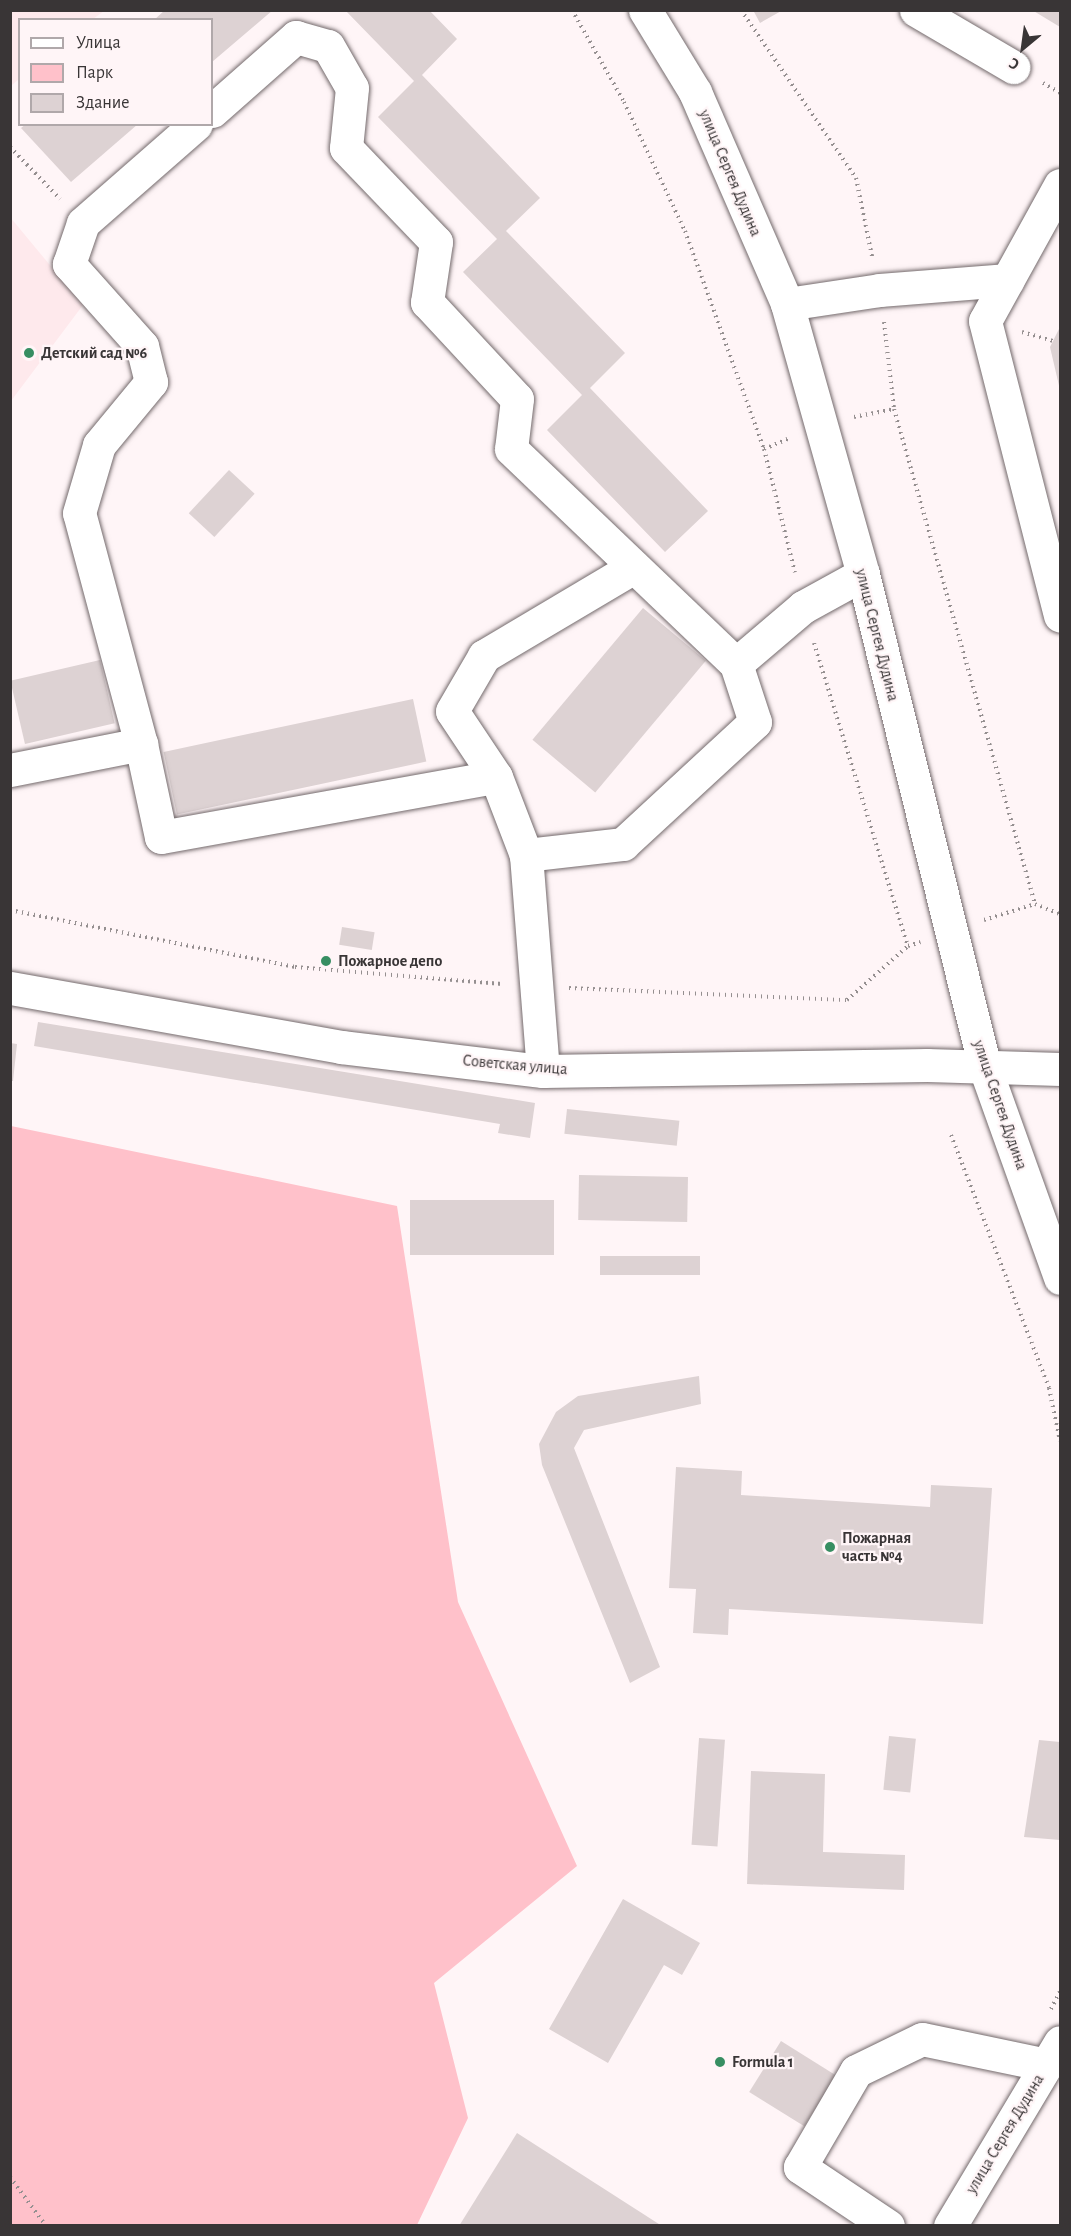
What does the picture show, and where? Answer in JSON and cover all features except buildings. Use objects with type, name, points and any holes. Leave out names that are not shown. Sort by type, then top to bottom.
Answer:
[{"type":"street","name":"улица Сергея Дудина","points":[[645,10],[695,92],[787,304],[863,574],[949,930],[985,1068],[1060,1278]]},
{"type":"street","points":[[916,10],[1013,67]]},
{"type":"street","points":[[213,110],[296,38],[328,46],[352,88],[346,148],[436,242],[427,302],[517,399],[511,449],[736,664],[755,722],[623,844],[526,855]]},
{"type":"street","points":[[194,126],[83,223],[69,264],[142,346],[151,382],[99,445],[79,513],[141,744],[161,837],[496,777]]},
{"type":"street","points":[[1060,185],[985,321],[1060,616]]},
{"type":"street","points":[[787,304],[880,290],[1008,280]]},
{"type":"street","points":[[543,1071],[526,855],[496,777],[452,711],[484,656],[634,567]]},
{"type":"street","points":[[736,664],[803,607],[863,574]]},
{"type":"street","points":[[10,770],[141,744]]},
{"type":"street","name":"Советская улица","points":[[10,988],[341,1047],[543,1071],[927,1065],[1060,1069]]},
{"type":"street","points":[[888,2226],[800,2167],[856,2071],[922,2039],[1053,2054]]},
{"type":"street","name":"улица Сергея Дудина","points":[[950,2226],[1053,2054]]},
{"type":"path","points":[[572,10],[624,102],[685,231],[764,448],[803,607],[908,946]]},
{"type":"path","points":[[741,10],[856,178],[880,290],[894,409],[1035,904]]},
{"type":"path","points":[[10,147],[83,223]]},
{"type":"path","points":[[10,910],[295,966],[536,986],[847,1000],[908,946],[949,930],[1035,904],[1060,914]]},
{"type":"path","points":[[951,1135],[1049,1388],[1060,1441]]},
{"type":"path","points":[[10,2177],[46,2226]]},
{"type":"shaded area","points":[[11,10],[104,10],[94,18],[18,18],[18,80],[11,86]]},
{"type":"shaded area","name":"Детский сад №6","points":[[10,217],[83,305],[11,401],[10,401]]},
{"type":"green space","points":[[11,1126],[397,1206],[458,1602],[577,1866],[434,1983],[468,2118],[417,2225],[11,2225]]},
{"type":"place","name":"Детский сад №6","points":[[29,353]]},
{"type":"place","name":"Пожарное депо","points":[[326,961]]},
{"type":"place","name":"Пожарная часть №4","points":[[830,1547]]},
{"type":"place","name":"Formula 1","points":[[720,2062]]}]
